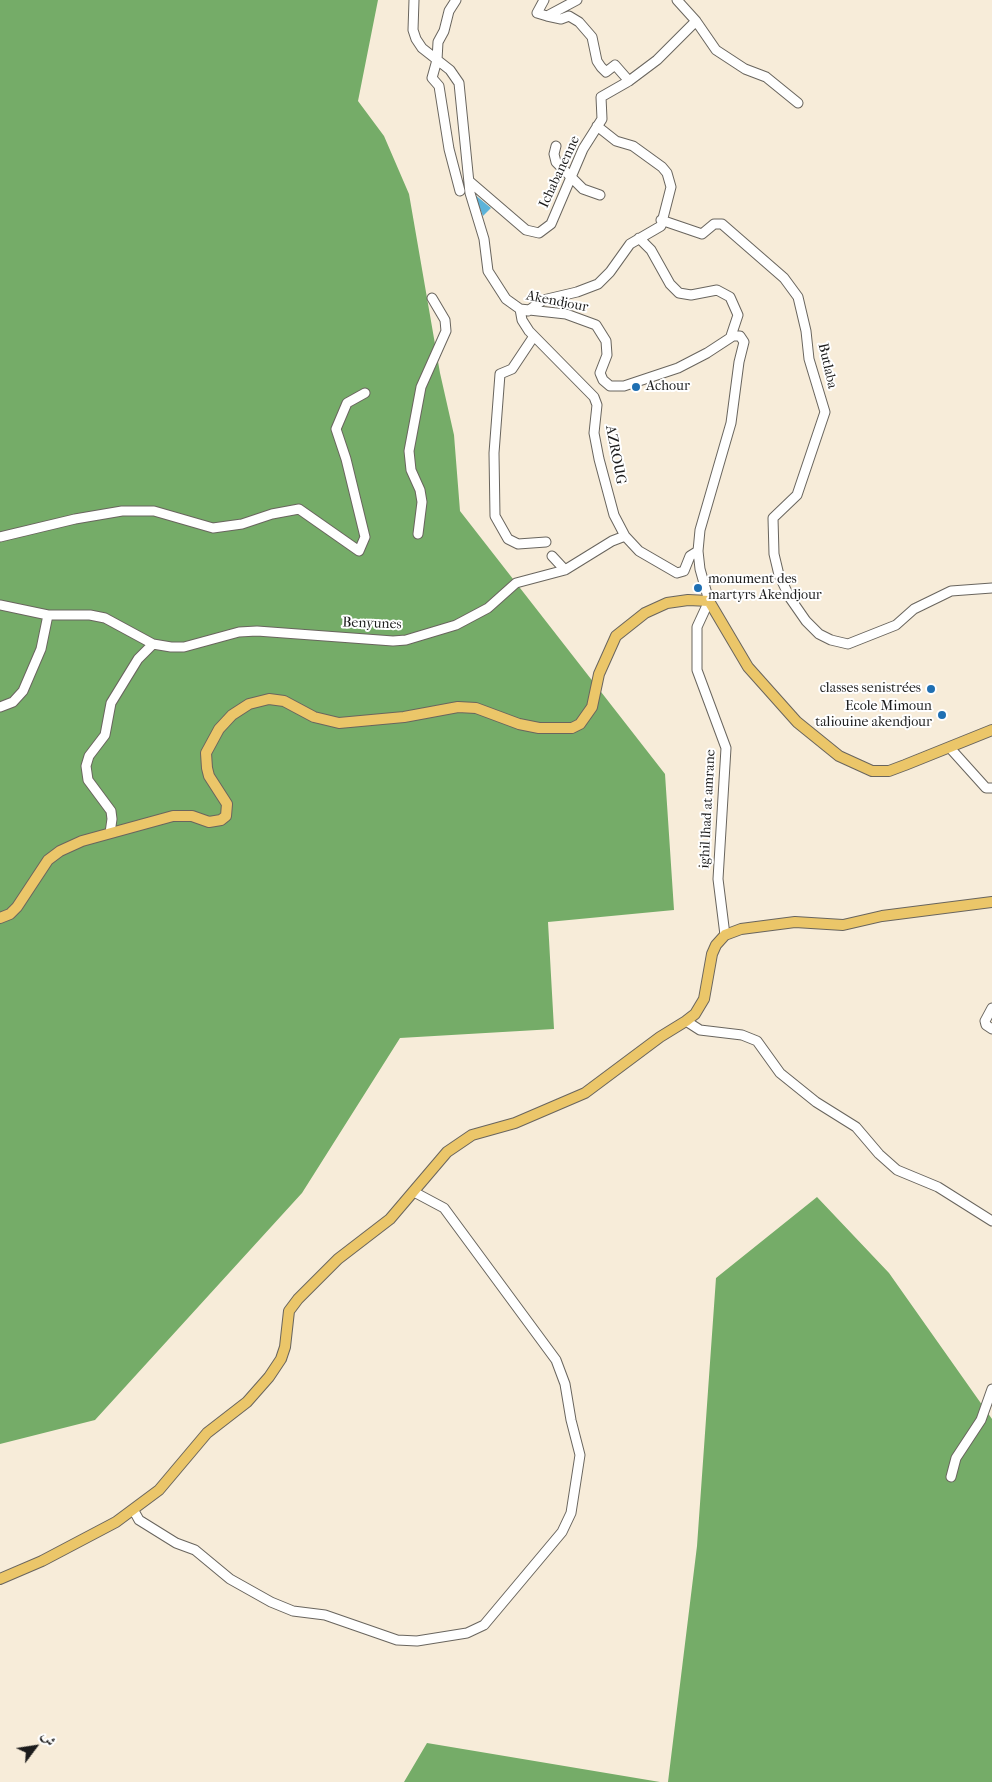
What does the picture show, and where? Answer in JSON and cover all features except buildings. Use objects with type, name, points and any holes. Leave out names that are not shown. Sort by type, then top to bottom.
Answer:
[{"type":"main road","points":[[0,918],[10,914],[17,907],[40,871],[60,850],[110,833],[178,815],[192,816],[209,822],[221,820],[226,816],[227,804],[209,776],[206,768],[206,753],[219,729],[232,715],[249,704],[269,699],[284,702],[314,718],[339,724],[404,717],[458,707],[476,708],[532,727],[572,728],[587,718],[606,654],[616,636],[645,612],[668,603],[688,600],[709,601],[748,667],[798,722],[839,756],[872,771],[881,772],[905,765],[992,730]]},
{"type":"main road","points":[[0,1579],[42,1561],[134,1511],[169,1480],[213,1427],[259,1390],[281,1359],[285,1347],[286,1319],[289,1311],[298,1299],[338,1259],[390,1220],[431,1169],[458,1143],[472,1135],[540,1114],[585,1093],[694,1014],[704,999],[712,954],[716,945],[725,935],[741,929],[795,922],[843,925],[882,916],[992,902]]},
{"type":"street","name":"Akendjour","points":[[414,0],[413,30],[416,39],[422,48],[455,76],[461,91],[469,181],[490,276],[506,299],[524,310],[575,316],[592,322],[599,328],[607,346],[600,373],[608,385]]},
{"type":"street","points":[[456,0],[449,10],[444,31],[438,42],[437,60],[432,78],[439,86],[449,149],[460,191]]},
{"type":"street","points":[[544,0],[537,13],[561,19],[569,16],[579,22],[592,37],[597,61],[601,67],[606,72],[615,65],[629,81]]},
{"type":"street","points":[[547,16],[577,0]]},
{"type":"street","points":[[677,0],[696,21],[716,50],[745,69],[766,77],[798,103]]},
{"type":"street","name":"Ichabanenne","points":[[469,181],[526,230],[539,233],[551,224],[571,176],[602,119],[601,97],[629,81],[657,60],[696,21]]},
{"type":"street","points":[[598,126],[616,141],[633,146],[662,167],[667,173],[671,187],[661,226],[639,238],[625,249],[610,272],[598,284],[577,292],[543,300],[524,310],[524,324],[594,397],[608,385],[624,386],[667,372],[707,353],[731,336],[740,336],[744,344],[739,362],[731,423],[700,530],[698,551],[700,569],[709,601]]},
{"type":"street","points":[[556,146],[554,154],[556,162],[583,188],[600,195]]},
{"type":"street","name":"Butlaba","points":[[661,220],[702,234],[714,224],[722,224],[784,278],[798,297],[806,330],[809,359],[825,412],[797,495],[774,518],[774,554],[779,575],[790,598],[806,622],[819,634],[848,644],[896,626],[914,609],[951,591],[992,588]]},
{"type":"street","points":[[639,238],[652,250],[670,284],[679,293],[691,296],[717,290],[730,297],[738,315],[731,336]]},
{"type":"street","points":[[418,534],[422,502],[420,490],[410,470],[409,451],[421,387],[446,331],[445,320],[432,298]]},
{"type":"street","points":[[534,336],[510,371],[500,374],[494,453],[495,516],[508,539],[518,544],[546,542]]},
{"type":"street","points":[[0,536],[66,520],[122,512],[154,511],[213,528],[242,524],[272,514],[300,510],[360,551],[365,537],[336,429],[347,403],[365,393]]},
{"type":"street","name":"AZROUG","points":[[594,397],[597,405],[594,433],[599,459],[614,515],[625,536],[639,551],[677,573],[686,570],[690,556],[698,551]]},
{"type":"street","name":"Benyunes","points":[[0,605],[48,615],[90,615],[105,618],[153,644],[171,647],[184,647],[220,636],[257,631],[393,641],[406,640],[444,630],[482,612],[516,583],[565,570],[612,541],[625,536]]},
{"type":"street","points":[[552,556],[565,570]]},
{"type":"street","name":"ighil lhad at amrane","points":[[709,601],[697,627],[697,670],[726,748],[723,777],[725,796],[718,879],[725,935]]},
{"type":"street","points":[[0,707],[13,702],[23,691],[40,649],[48,615]]},
{"type":"street","points":[[110,833],[111,811],[88,780],[86,766],[89,756],[105,735],[109,709],[114,697],[138,659],[153,644]]},
{"type":"street","points":[[950,748],[986,788],[992,788]]},
{"type":"street","points":[[992,1008],[985,1021],[986,1025],[992,1030]]},
{"type":"street","points":[[686,1021],[700,1030],[742,1035],[757,1041],[780,1073],[816,1102],[856,1127],[879,1154],[897,1170],[938,1187],[992,1221]]},
{"type":"street","points":[[134,1511],[139,1520],[176,1543],[194,1550],[230,1579],[271,1602],[293,1611],[325,1615],[398,1640],[417,1640],[468,1633],[484,1625],[562,1532],[571,1513],[580,1455],[570,1420],[565,1384],[556,1360],[536,1330],[515,1308],[444,1208],[414,1192]]},
{"type":"street","points":[[951,1477],[956,1458],[981,1420],[992,1389]]},
{"type":"green space","points":[[0,0],[378,0],[358,101],[384,136],[409,194],[440,373],[454,435],[460,511],[665,774],[674,910],[548,922],[554,1029],[400,1038],[302,1193],[95,1420],[0,1444]]},
{"type":"green space","points":[[817,1197],[889,1273],[992,1419],[992,1782],[668,1782],[697,1546],[716,1278]]},
{"type":"green space","points":[[427,1743],[660,1782],[404,1782]]},
{"type":"water","points":[[474,194],[491,208],[483,216]]},
{"type":"place","name":"Achour","points":[[636,387]]},
{"type":"place","name":"monument des martyrs Akendjour","points":[[698,588]]},
{"type":"place","name":"classes senistrées","points":[[931,689]]},
{"type":"place","name":"Ecole Mimoun taliouine akendjour","points":[[942,715]]}]
